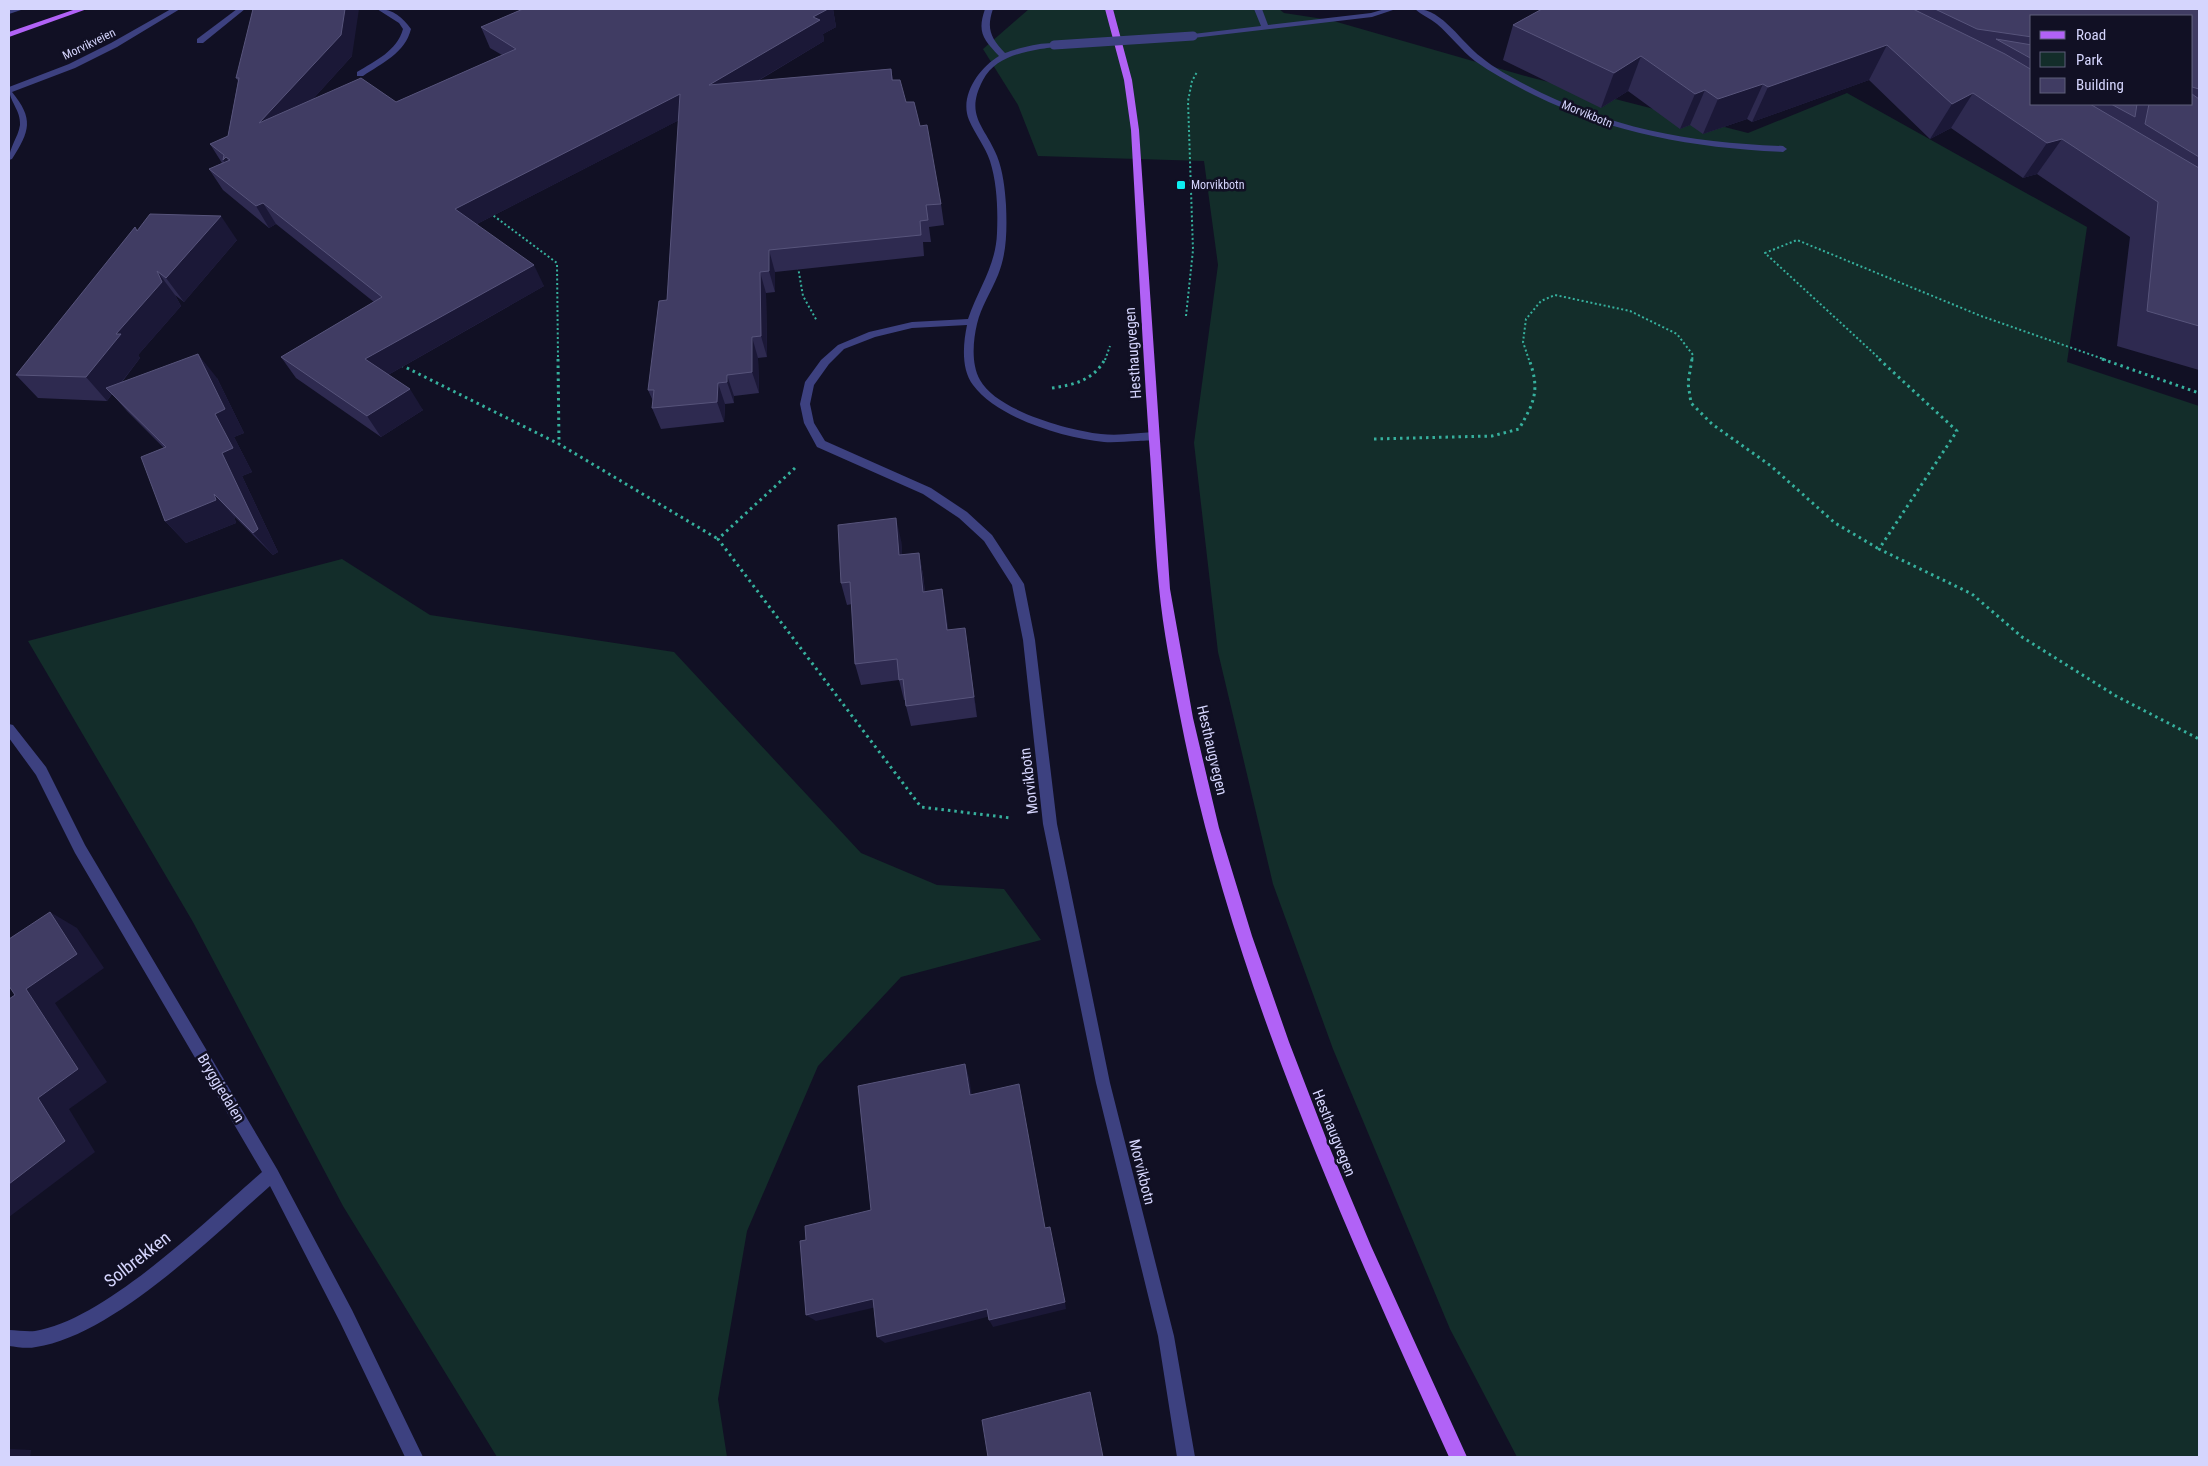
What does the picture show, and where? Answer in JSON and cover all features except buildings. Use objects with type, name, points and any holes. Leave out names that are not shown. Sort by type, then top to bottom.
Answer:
[{"type":"main road","points":[[9,35],[83,9]]},
{"type":"main road","name":"Hesthaugvegen","points":[[1108,9],[1128,80],[1135,130],[1166,606],[1184,703],[1205,795],[1236,908],[1293,1075],[1370,1267],[1458,1457]]},
{"type":"street","points":[[9,12],[20,9]]},
{"type":"street","name":"Morvikveien","points":[[9,92],[80,62],[176,9]]},
{"type":"street","points":[[200,42],[241,9]]},
{"type":"street","points":[[360,74],[397,48],[407,37],[407,29],[402,21],[381,9]]},
{"type":"street","points":[[989,9],[983,24],[986,38],[1003,56]]},
{"type":"street","points":[[1258,9],[1266,29]]},
{"type":"street","points":[[1154,436],[1102,438],[1060,429],[1029,419],[999,403],[977,383],[968,360],[972,322],[996,266],[1002,231],[1000,197],[993,158],[970,119],[971,97],[979,78],[989,66],[1003,56],[1022,50],[1266,29],[1372,15],[1392,9]]},
{"type":"street","name":"Morvikbotn","points":[[1419,9],[1435,16],[1449,29],[1463,48],[1487,66],[1587,116],[1630,131],[1679,142],[1732,148],[1782,149]]},
{"type":"street","points":[[9,92],[21,107],[26,123],[21,138],[9,157]]},
{"type":"street","points":[[821,444],[809,422],[805,404],[809,384],[825,362],[841,348],[872,334],[912,325],[972,322]]},
{"type":"street","name":"Morvikbotn","points":[[821,444],[927,491],[963,515],[988,538],[1018,584],[1029,640],[1050,824],[1103,1083],[1166,1336],[1186,1457]]},
{"type":"street","name":"Bryggjedalen","points":[[9,729],[41,771],[80,849],[272,1174],[346,1316],[414,1457]]},
{"type":"street","name":"Solbrekken","points":[[9,1338],[36,1339],[65,1331],[92,1317],[144,1283],[272,1174]]},
{"type":"path","points":[[1185,318],[1193,250],[1188,101],[1192,81],[1208,58],[1203,35]]},
{"type":"path","points":[[489,213],[557,263],[559,444]]},
{"type":"path","points":[[1879,549],[1957,431],[1765,253],[1797,240],[1982,316],[2199,393]]},
{"type":"path","points":[[797,260],[799,284],[810,312],[841,348]]},
{"type":"path","points":[[1374,439],[1492,436],[1519,429],[1532,406],[1536,379],[1523,342],[1526,319],[1541,301],[1555,296],[1630,311],[1677,334],[1693,354],[1688,383],[1691,403],[1712,424],[1771,466],[1835,524],[1879,549],[1972,594],[2022,637],[2116,696],[2199,739]]},
{"type":"path","points":[[1046,387],[1076,384],[1095,374],[1106,362],[1112,338]]},
{"type":"path","points":[[401,365],[559,444],[718,539],[921,807],[1050,824]]},
{"type":"path","points":[[718,539],[821,444]]},
{"type":"green space","points":[[1029,9],[1279,9],[1284,13],[1330,20],[1529,77],[1748,133],[1847,93],[2087,227],[2067,362],[2199,406],[2199,1457],[1517,1457],[1450,1329],[1333,1049],[1273,884],[1218,652],[1194,443],[1218,265],[1204,161],[1038,156],[1018,105],[983,49]]},
{"type":"green space","points":[[342,559],[430,615],[674,652],[861,853],[937,885],[1004,889],[1041,940],[901,977],[818,1066],[747,1231],[718,1399],[727,1457],[497,1457],[343,1206],[193,922],[28,641]]},
{"type":"place","name":"Morvikbotn","points":[[1181,185]]}]
